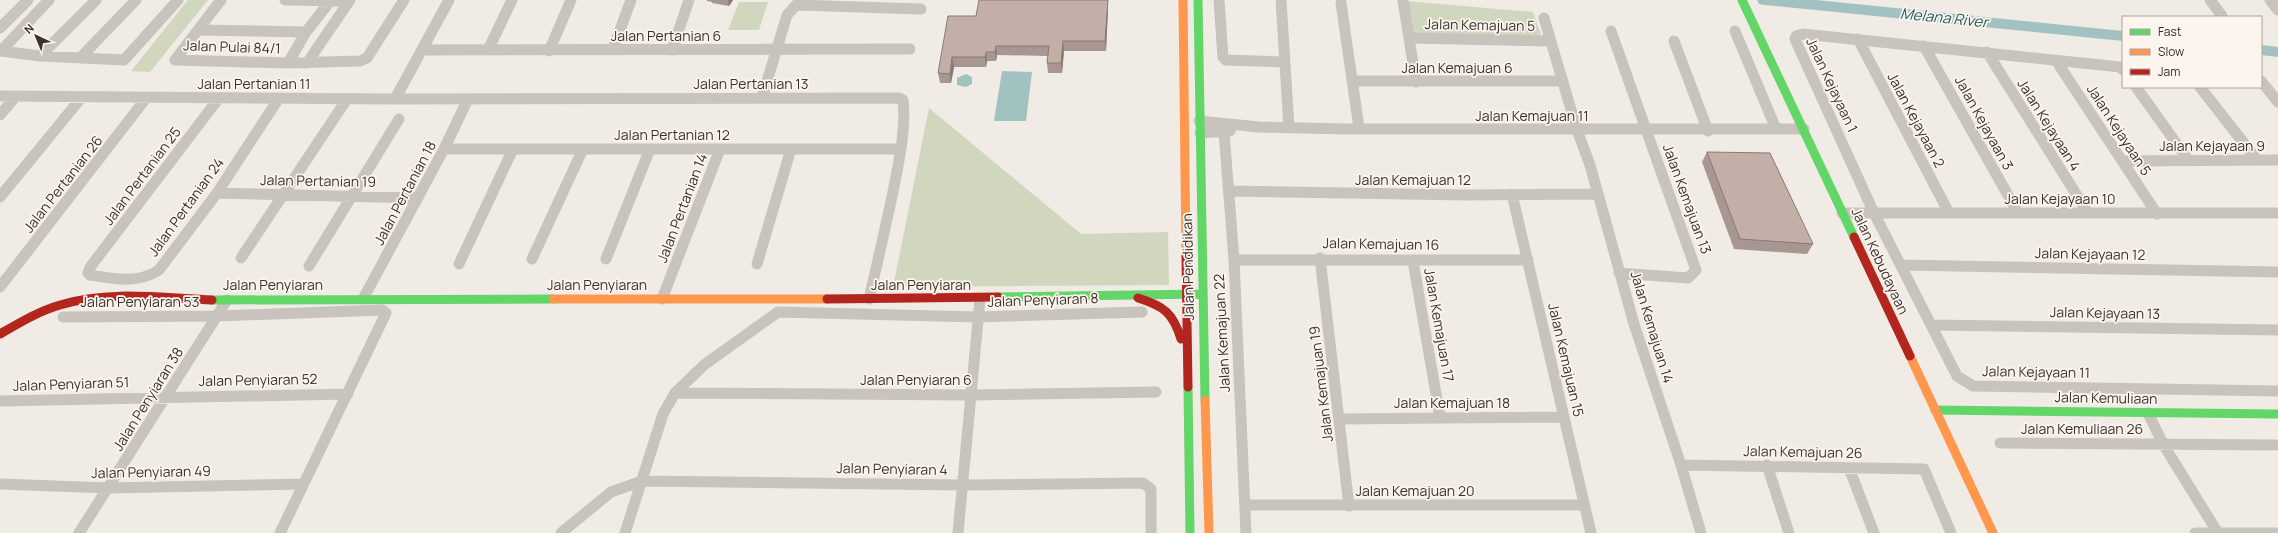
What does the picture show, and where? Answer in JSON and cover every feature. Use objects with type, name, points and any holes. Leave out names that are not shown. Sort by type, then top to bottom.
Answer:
[{"type":"street","points":[[0,28],[28,0]]},
{"type":"street","points":[[49,0],[1,48],[3,52],[40,56],[124,60],[178,0]]},
{"type":"street","points":[[40,56],[96,0]]},
{"type":"street","points":[[81,57],[136,0]]},
{"type":"street","points":[[198,30],[222,0]]},
{"type":"street","points":[[285,0],[350,1]]},
{"type":"street","name":"Jalan Pulai 84/1","points":[[198,30],[175,60],[288,63],[364,60],[404,0]]},
{"type":"street","points":[[395,99],[449,0]]},
{"type":"street","points":[[488,50],[512,0]]},
{"type":"street","points":[[549,51],[571,0]]},
{"type":"street","points":[[613,49],[632,0]]},
{"type":"street","points":[[672,50],[689,0]]},
{"type":"street","name":"Jalan Pendidikan","points":[[1183,0],[1190,533]]},
{"type":"street","name":"Jalan Pendidikan","points":[[1198,0],[1202,294],[1209,533]]},
{"type":"street","points":[[1219,0],[1223,57],[1226,60],[1284,62]]},
{"type":"street","points":[[1281,0],[1289,128]]},
{"type":"street","name":"Jalan Kebudayaan","points":[[1742,0],[1993,533]]},
{"type":"street","points":[[2210,0],[2222,16]]},
{"type":"street","points":[[2270,0],[2278,10]]},
{"type":"street","points":[[288,63],[306,32],[330,1]]},
{"type":"street","points":[[308,63],[350,1]]},
{"type":"street","points":[[1403,1],[1416,82]]},
{"type":"street","points":[[762,98],[787,15],[798,3],[921,8]]},
{"type":"street","points":[[1341,4],[1359,128]]},
{"type":"street","name":"Jalan Kemajuan 14","points":[[1544,18],[1577,130],[1590,165],[1619,273],[1681,466],[1700,533]]},
{"type":"street","points":[[198,30],[306,32]]},
{"type":"street","points":[[1611,31],[1645,130]]},
{"type":"street","points":[[1736,31],[1776,129]]},
{"type":"street","name":"Jalan Kejayaan 1","points":[[1874,213],[1795,39],[1796,36],[1803,34],[1858,39],[1987,52],[2057,62]]},
{"type":"street","name":"Jalan Kemajuan 5","points":[[1410,38],[1550,41]]},
{"type":"street","name":"Jalan Kejayaan 2","points":[[1858,39],[1949,213]]},
{"type":"street","points":[[1674,41],[1708,131]]},
{"type":"street","name":"Jalan Kejayaan 3","points":[[1924,46],[2018,213]]},
{"type":"street","name":"Jalan Pertanian 6","points":[[422,50],[549,51],[613,49],[910,49]]},
{"type":"street","name":"Jalan Kejayaan 4","points":[[1987,52],[2088,213]]},
{"type":"street","points":[[2057,62],[2122,67]]},
{"type":"street","name":"Jalan Kejayaan 5","points":[[2057,62],[2157,214]]},
{"type":"street","name":"Jalan Kemajuan 6","points":[[1352,81],[1563,82]]},
{"type":"street","points":[[2262,82],[2278,102]]},
{"type":"street","points":[[2137,88],[2189,161]]},
{"type":"street","points":[[2201,88],[2257,160]]},
{"type":"street","name":"Jalan Pertanian 11","points":[[0,96],[395,99]]},
{"type":"street","points":[[0,115],[16,96]]},
{"type":"street","points":[[0,197],[82,97]]},
{"type":"street","name":"Jalan Pertanian 26","points":[[0,287],[147,97]]},
{"type":"street","name":"Jalan Pertanian 25","points":[[88,273],[91,266],[218,98]]},
{"type":"street","name":"Jalan Pertanian 24","points":[[88,273],[90,275],[116,279],[143,279],[152,276],[159,270],[217,193],[279,98]]},
{"type":"street","name":"Jalan Pertanian 13","points":[[395,99],[899,98],[903,100],[905,111],[900,149],[869,299]]},
{"type":"street","points":[[241,258],[282,194],[347,99]]},
{"type":"street","name":"Jalan Pertanian 18","points":[[363,299],[444,149],[468,99]]},
{"type":"street","points":[[309,266],[399,118]]},
{"type":"street","name":"Jalan Kemajuan 11","points":[[1200,121],[1259,127],[1289,128],[1708,131],[1804,129]]},
{"type":"street","name":"Jalan Kemajuan 11","points":[[1200,133],[1224,132],[1259,127]]},
{"type":"street","name":"Jalan Kemajuan 13","points":[[1619,273],[1688,278],[1692,276],[1696,270],[1645,130]]},
{"type":"street","name":"Jalan Kemajuan 22","points":[[1224,132],[1234,260],[1246,533]]},
{"type":"street","name":"Jalan Pertanian 12","points":[[444,149],[900,149]]},
{"type":"street","points":[[459,264],[513,149]]},
{"type":"street","points":[[532,259],[583,149]]},
{"type":"street","points":[[606,259],[650,149]]},
{"type":"street","name":"Jalan Pertanian 14","points":[[662,299],[720,149]]},
{"type":"street","points":[[757,264],[791,149]]},
{"type":"street","name":"Jalan Kejayaan 9","points":[[2123,161],[2278,160]]},
{"type":"street","name":"Jalan Kemajuan 12","points":[[1229,192],[1597,194]]},
{"type":"street","name":"Jalan Pertanian 19","points":[[217,193],[418,198]]},
{"type":"street","name":"Jalan Kemajuan 15","points":[[1512,194],[1591,533]]},
{"type":"street","name":"Jalan Kejayaan 10","points":[[1842,213],[2278,213]]},
{"type":"street","name":"Jalan Kejayaan 11","points":[[1874,213],[1957,376],[1973,386],[2278,391]]},
{"type":"street","points":[[1177,276],[1182,257],[1185,232]]},
{"type":"street","name":"Jalan Kemajuan 16","points":[[1234,260],[1320,258],[1528,260]]},
{"type":"street","name":"Jalan Kemajuan 19","points":[[1320,258],[1349,506]]},
{"type":"street","name":"Jalan Kemajuan 17","points":[[1413,260],[1440,417]]},
{"type":"street","name":"Jalan Kejayaan 12","points":[[1901,265],[2278,272]]},
{"type":"street","points":[[1126,294],[1164,288],[1169,285]]},
{"type":"street","points":[[1126,294],[1150,301],[1168,310],[1172,314],[1175,318],[1187,366]]},
{"type":"street","name":"Jalan Penyiaran","points":[[0,334],[39,313],[80,300],[131,298],[227,300],[980,299],[1126,294],[1202,294]]},
{"type":"street","points":[[958,533],[964,485],[970,395],[980,299]]},
{"type":"street","name":"Jalan Penyiaran 38","points":[[79,533],[168,396],[227,300]]},
{"type":"street","name":"Jalan Penyiaran 53","points":[[63,317],[218,316],[382,310],[386,314],[348,394]]},
{"type":"street","name":"Jalan Penyiaran 8","points":[[675,393],[704,365],[778,312],[977,317],[1142,312]]},
{"type":"street","name":"Jalan Kejayaan 13","points":[[1932,326],[2278,330]]},
{"type":"street","name":"Jalan Penyiaran 6","points":[[675,393],[970,395],[1156,392]]},
{"type":"street","points":[[625,533],[663,414],[675,393]]},
{"type":"street","points":[[280,533],[348,394]]},
{"type":"street","name":"Jalan Penyiaran 52","points":[[168,396],[348,394]]},
{"type":"street","name":"Jalan Penyiaran 51","points":[[0,401],[168,396]]},
{"type":"street","name":"Jalan Kemuliaan","points":[[1935,410],[2278,414]]},
{"type":"street","points":[[2148,413],[2164,444],[2217,532]]},
{"type":"street","name":"Jalan Kemajuan 18","points":[[1340,419],[1564,417]]},
{"type":"street","name":"Jalan Kemuliaan 26","points":[[2000,443],[2278,446]]},
{"type":"street","points":[[1767,465],[1789,533]]},
{"type":"street","name":"Jalan Kemajuan 26","points":[[1681,466],[1767,465],[1924,469],[1951,533]]},
{"type":"street","points":[[1849,468],[1874,533]]},
{"type":"street","points":[[561,533],[612,492],[642,481]]},
{"type":"street","name":"Jalan Penyiaran 4","points":[[642,481],[964,485],[1143,483],[1151,489],[1151,533]]},
{"type":"street","name":"Jalan Penyiaran 49","points":[[0,484],[109,488],[303,484]]},
{"type":"street","name":"Jalan Kemajuan 20","points":[[1245,505],[1585,505]]},
{"type":"street","points":[[2196,533],[2278,532]]},
{"type":"green space","points":[[188,0],[208,0],[150,72],[131,71]]},
{"type":"green space","points":[[1406,1],[1533,12],[1541,34],[1537,37],[1417,35],[1412,32]]},
{"type":"green space","points":[[739,2],[768,2],[759,30],[728,30]]},
{"type":"green space","points":[[929,108],[1081,234],[1168,232],[1169,285],[893,287]]},
{"type":"water","points":[[1002,71],[1032,72],[1026,121],[994,121]]},
{"type":"water","points":[[966,74],[972,77],[972,84],[966,87],[957,85],[957,78]]},
{"type":"building","points":[[979,0],[1108,0],[1105,41],[1063,41],[1061,63],[1047,63],[1049,46],[996,46],[995,52],[986,52],[985,57],[952,57],[950,74],[938,73],[948,16],[976,16]]},
{"type":"building","points":[[1707,152],[1770,153],[1813,244],[1740,239]]},
{"type":"waterway","name":"Melana River","points":[[1765,0],[2122,36]]},
{"type":"waterway","name":"Melana River","points":[[2262,50],[2278,52]]},
{"type":"traffic: fast","points":[[1198,0],[1205,400]]},
{"type":"traffic: fast","points":[[1742,0],[1854,237]]},
{"type":"traffic: fast","points":[[998,297],[1202,294]]},
{"type":"traffic: fast","points":[[212,300],[553,299]]},
{"type":"traffic: fast","points":[[1188,387],[1190,533]]},
{"type":"traffic: fast","points":[[1935,410],[2278,414]]},
{"type":"traffic: slow","points":[[1183,0],[1186,256]]},
{"type":"traffic: slow","points":[[553,299],[827,299]]},
{"type":"traffic: slow","points":[[1910,356],[1993,533]]},
{"type":"traffic: slow","points":[[1205,400],[1209,533]]},
{"type":"traffic: jam","points":[[1854,237],[1910,356]]},
{"type":"traffic: jam","points":[[1186,256],[1188,387]]},
{"type":"traffic: jam","points":[[0,334],[45,311],[60,305],[77,301],[115,297],[212,300]]},
{"type":"traffic: jam","points":[[827,299],[998,297]]},
{"type":"traffic: jam","points":[[1138,298],[1155,304],[1167,311],[1175,322],[1181,339]]}]
